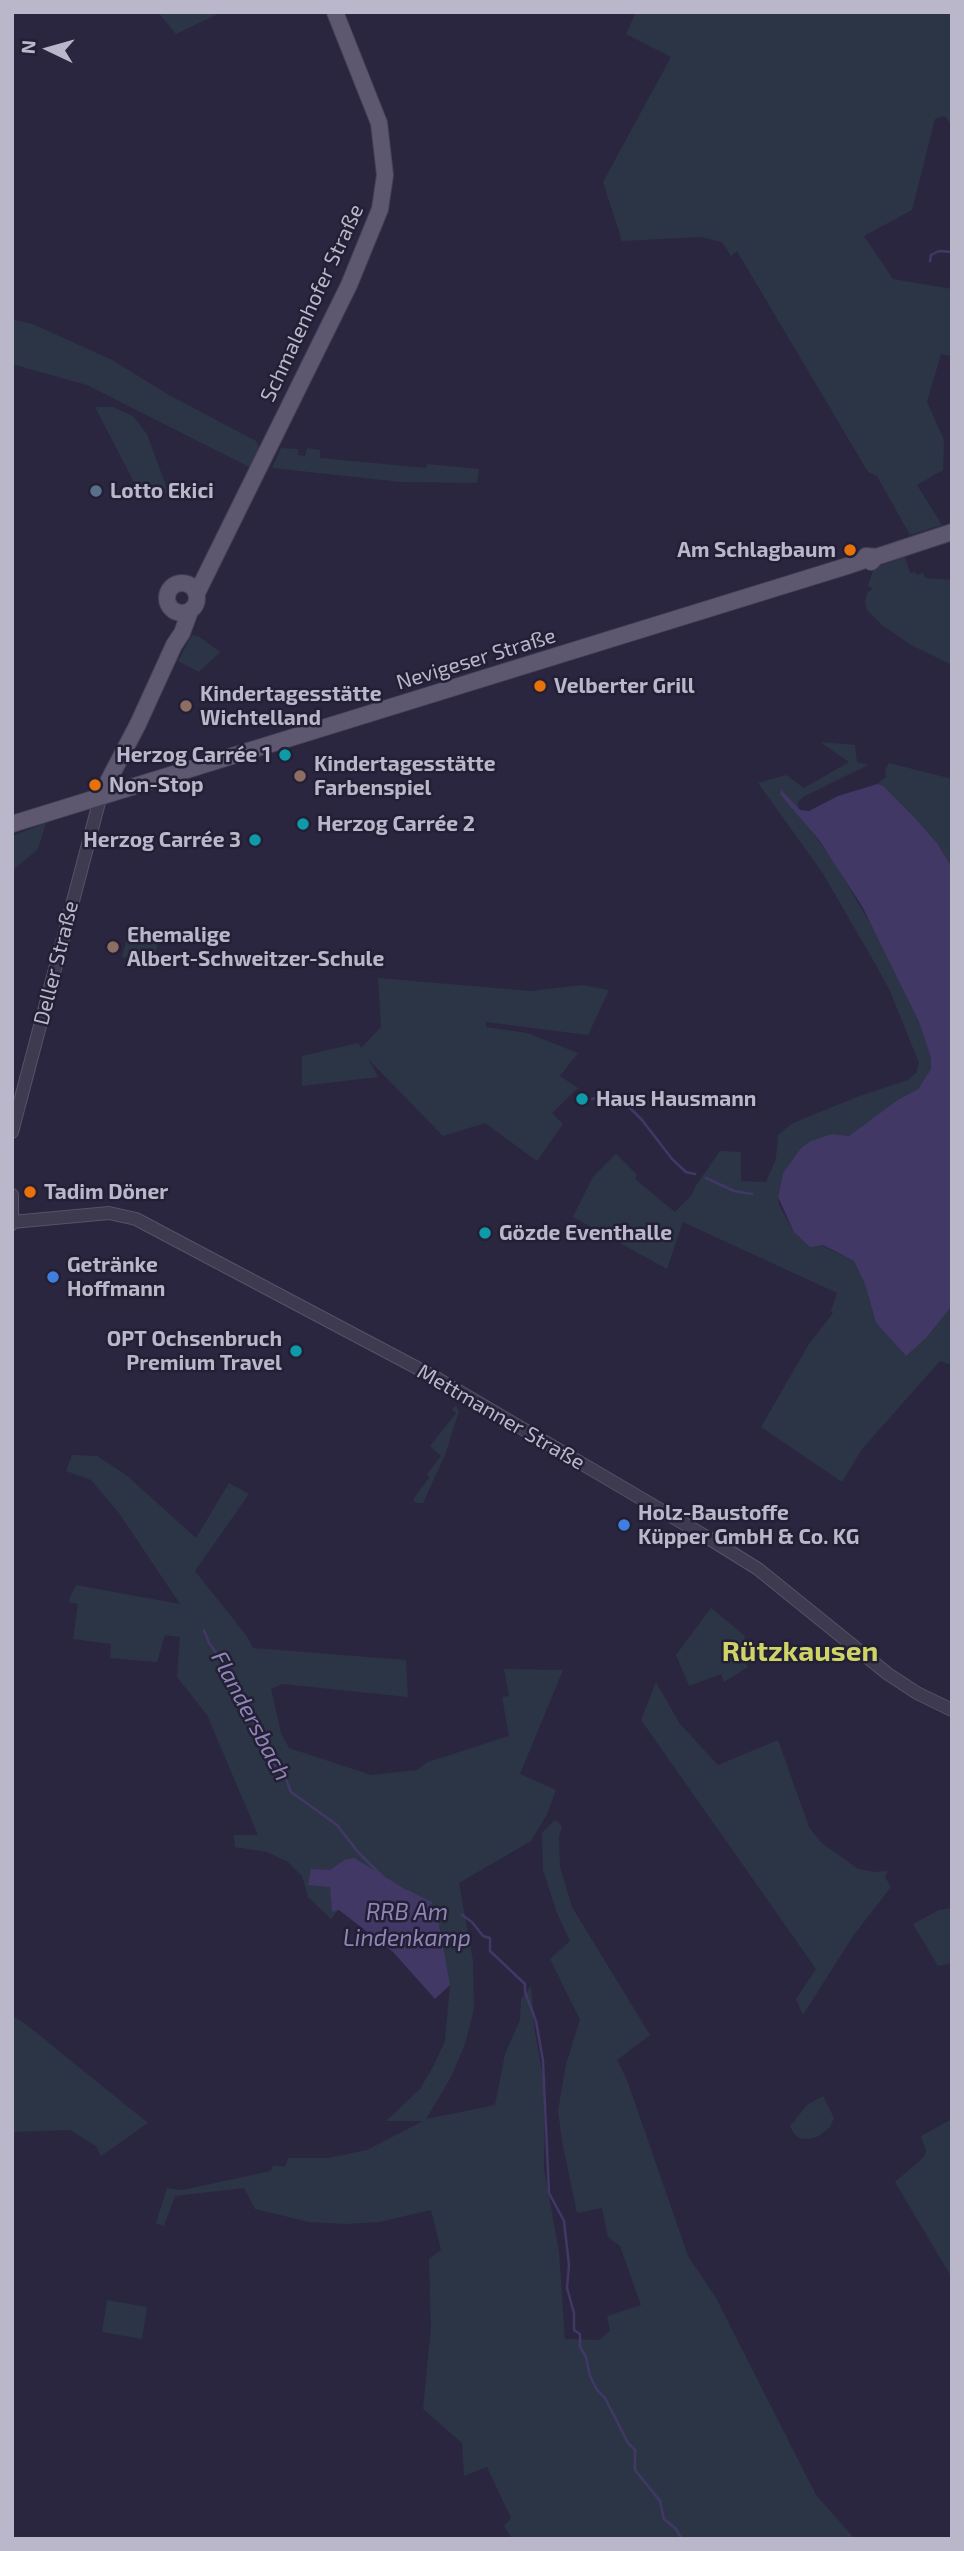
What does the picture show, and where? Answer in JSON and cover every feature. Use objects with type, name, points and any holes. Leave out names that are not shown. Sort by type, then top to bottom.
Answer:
[{"type":"main road","name":"Schmalenhofer Straße","points":[[193,588],[214,563],[364,252],[380,209],[384,192],[383,149],[379,123],[335,12]]},
{"type":"main road","name":"Nevigeser Straße","points":[[12,824],[952,532]]},
{"type":"main road","points":[[180,582],[193,588],[197,602],[183,611],[167,601],[169,589],[180,582]]},
{"type":"main road","points":[[101,795],[182,633],[183,611]]},
{"type":"main road","points":[[119,761],[131,779],[139,784]]},
{"type":"street","name":"Deller Straße","points":[[12,1132],[101,795]]},
{"type":"street","points":[[12,1195],[12,1222]]},
{"type":"street","name":"Mettmanner Straße","points":[[12,1222],[109,1213],[136,1219],[438,1379],[705,1536],[758,1569],[888,1674],[917,1693],[952,1710]]},
{"type":"shaded area","points":[[158,12],[222,12],[176,34]]},
{"type":"shaded area","points":[[636,12],[952,12],[952,126],[945,116],[935,119],[912,210],[864,236],[893,279],[952,289],[952,356],[941,354],[927,402],[944,440],[943,470],[917,485],[942,525],[910,535],[877,476],[868,472],[737,251],[731,256],[722,242],[701,237],[622,241],[603,182],[671,57],[626,34]]},
{"type":"shaded area","points":[[12,319],[35,325],[112,360],[169,395],[256,441],[260,450],[251,468],[87,385],[12,364]]},
{"type":"shaded area","points":[[95,407],[113,407],[133,416],[147,434],[169,494],[137,488]]},
{"type":"shaded area","points":[[281,448],[298,449],[298,455],[305,456],[307,448],[320,450],[320,458],[426,468],[427,464],[479,469],[477,483],[401,482],[272,468]]},
{"type":"shaded area","points":[[905,557],[910,573],[923,573],[925,578],[952,580],[952,665],[911,645],[882,625],[867,610],[865,602],[867,593],[873,589],[868,586],[874,568]]},
{"type":"shaded area","points":[[192,635],[198,636],[220,652],[199,672],[178,661]]},
{"type":"shaded area","points":[[820,742],[855,745],[857,762],[868,765],[803,797],[798,802],[799,814],[836,865],[878,937],[919,1022],[931,1058],[931,1069],[918,1089],[896,1101],[849,1136],[832,1134],[801,1148],[783,1173],[779,1205],[794,1232],[854,1261],[865,1284],[876,1323],[905,1355],[926,1338],[952,1306],[952,1365],[940,1361],[862,1449],[842,1482],[761,1427],[809,1344],[833,1313],[831,1311],[837,1293],[683,1222],[667,1269],[573,1217],[593,1177],[616,1154],[637,1175],[635,1179],[675,1212],[691,1196],[720,1151],[741,1152],[741,1181],[766,1182],[776,1159],[778,1135],[793,1123],[908,1080],[916,1073],[919,1063],[890,991],[876,965],[822,872],[758,783],[786,775],[804,788],[849,762]]},
{"type":"shaded area","points":[[889,763],[952,779],[952,867],[937,843],[916,819],[877,784],[886,777],[885,770]]},
{"type":"shaded area","points":[[46,823],[38,849],[12,871],[12,836]]},
{"type":"shaded area","points":[[130,925],[160,933],[153,964],[122,957]]},
{"type":"shaded area","points":[[378,978],[531,991],[583,985],[609,990],[588,1035],[486,1022],[486,1027],[527,1033],[578,1053],[560,1076],[578,1088],[552,1113],[563,1124],[537,1161],[485,1123],[443,1136],[369,1060],[378,1077],[302,1086],[302,1056],[358,1043],[361,1048],[381,1027]]},
{"type":"shaded area","points":[[456,1405],[459,1411],[445,1455],[423,1503],[417,1503],[413,1501],[416,1495],[441,1456],[430,1446],[456,1413],[452,1410]]},
{"type":"shaded area","points":[[72,1455],[97,1456],[126,1475],[196,1538],[229,1483],[249,1494],[195,1571],[246,1635],[253,1648],[406,1660],[408,1697],[282,1684],[271,1689],[281,1733],[289,1748],[371,1775],[417,1770],[428,1762],[509,1736],[502,1697],[509,1696],[504,1669],[563,1670],[520,1774],[556,1790],[547,1814],[531,1841],[459,1883],[473,1961],[474,2009],[465,2044],[451,2077],[426,2119],[495,2105],[505,2054],[520,2020],[521,1999],[531,1986],[535,2032],[545,2087],[544,2168],[559,2252],[565,2339],[599,2340],[610,2331],[607,2316],[641,2305],[620,2246],[608,2237],[602,2208],[577,2213],[562,2141],[558,2111],[566,2064],[580,2020],[550,1959],[570,1941],[557,1913],[543,1870],[542,1833],[555,1820],[562,1826],[559,1836],[560,1867],[572,1907],[650,2035],[617,2060],[627,2080],[688,2256],[716,2298],[816,2495],[855,2539],[512,2539],[504,2526],[511,2518],[487,2467],[464,2476],[462,2443],[423,2409],[431,2327],[429,2259],[441,2250],[431,2210],[379,2222],[309,2222],[255,2209],[244,2188],[175,2196],[164,2226],[156,2223],[167,2188],[182,2190],[271,2171],[273,2165],[285,2167],[288,2158],[328,2158],[367,2150],[423,2121],[386,2121],[420,2089],[434,2065],[445,2041],[450,1985],[344,1860],[330,1870],[332,1912],[338,1910],[331,1919],[308,1897],[302,1876],[288,1862],[267,1852],[235,1847],[234,1835],[258,1835],[207,1715],[177,1677],[180,1637],[165,1635],[157,1662],[110,1658],[111,1644],[73,1639],[78,1604],[69,1602],[76,1585],[180,1604],[119,1513],[91,1480],[66,1471]]},
{"type":"shaded area","points":[[711,1608],[745,1636],[743,1653],[748,1667],[724,1682],[721,1674],[689,1686],[676,1655]]},
{"type":"shaded area","points":[[656,1682],[680,1724],[718,1765],[778,1740],[809,1827],[814,1834],[823,1844],[858,1869],[888,1871],[885,1877],[891,1887],[853,1936],[803,2015],[796,1999],[816,1969],[641,1720]]},
{"type":"shaded area","points":[[952,1908],[952,1963],[938,1966],[913,1924],[939,1910]]},
{"type":"shaded area","points":[[12,2016],[148,2123],[101,2156],[96,2146],[70,2130],[12,2132]]},
{"type":"shaded area","points":[[823,2096],[834,2118],[830,2127],[819,2136],[799,2138],[790,2126],[807,2105]]},
{"type":"shaded area","points":[[952,2119],[952,2278],[895,2182],[924,2157],[926,2151],[921,2136]]},
{"type":"shaded area","points":[[107,2300],[147,2307],[142,2339],[102,2332]]},
{"type":"water","points":[[877,784],[883,786],[916,819],[937,843],[952,867],[952,1306],[926,1338],[906,1356],[876,1323],[865,1284],[854,1261],[823,1245],[810,1247],[794,1232],[778,1197],[783,1173],[801,1148],[811,1141],[832,1134],[849,1136],[896,1101],[918,1089],[931,1069],[931,1058],[919,1022],[862,906],[819,840],[780,794],[781,790],[800,810],[809,811],[838,796]]},
{"type":"water","name":"RRB Am Lindenkamp","points":[[354,1858],[436,1908],[450,1985],[435,1999],[393,1952],[339,1910],[332,1912],[330,1887],[308,1885],[311,1869],[330,1870],[344,1860]]},
{"type":"waterway","points":[[930,261],[931,255],[939,251],[952,252]]},
{"type":"waterway","points":[[592,1099],[615,1093],[642,1120],[672,1159],[686,1172],[695,1174]]},
{"type":"waterway","points":[[706,1178],[734,1191],[752,1194]]},
{"type":"waterway","name":"Flandersbach","points":[[204,1630],[209,1643],[231,1673],[272,1762],[286,1779],[291,1792],[337,1825],[358,1852],[383,1877]]},
{"type":"waterway","name":"Flandersbach","points":[[407,1891],[431,1903]]},
{"type":"waterway","name":"Flandersbach","points":[[462,1915],[472,1922],[483,1936],[490,1938],[490,1951],[525,1984],[525,1992],[536,2021],[543,2061],[549,2193],[564,2221],[569,2265],[567,2288],[574,2313],[574,2330],[580,2334],[580,2347],[597,2390],[605,2398],[628,2443],[635,2450],[635,2470],[660,2501],[664,2519],[675,2528],[682,2539]]},
{"type":"place","name":"Lotto Ekici","points":[[96,491]]},
{"type":"place","name":"Am Schlagbaum","points":[[850,550]]},
{"type":"place","name":"Velberter Grill","points":[[540,686]]},
{"type":"place","name":"Kindertagesstätte Wichtelland","points":[[186,706]]},
{"type":"place","name":"Herzog Carrée 1","points":[[285,755]]},
{"type":"place","name":"Kindertagesstätte Farbenspiel","points":[[300,776]]},
{"type":"place","name":"Non-Stop","points":[[95,785]]},
{"type":"place","name":"Herzog Carrée 2","points":[[303,824]]},
{"type":"place","name":"Herzog Carrée 3","points":[[255,840]]},
{"type":"place","name":"Ehemalige Albert-Schweitzer-Schule","points":[[113,947]]},
{"type":"place","name":"Haus Hausmann","points":[[582,1099]]},
{"type":"place","name":"Tadim Döner","points":[[30,1192]]},
{"type":"place","name":"Gözde Eventhalle","points":[[485,1233]]},
{"type":"place","name":"Getränke Hoffmann","points":[[53,1277]]},
{"type":"place","name":"OPT Ochsenbruch Premium Travel","points":[[296,1351]]},
{"type":"place","name":"Holz-Baustoffe Küpper GmbH & Co. KG","points":[[624,1525]]},
{"type":"district","name":"Rützkausen","points":[[800,1652]]}]
